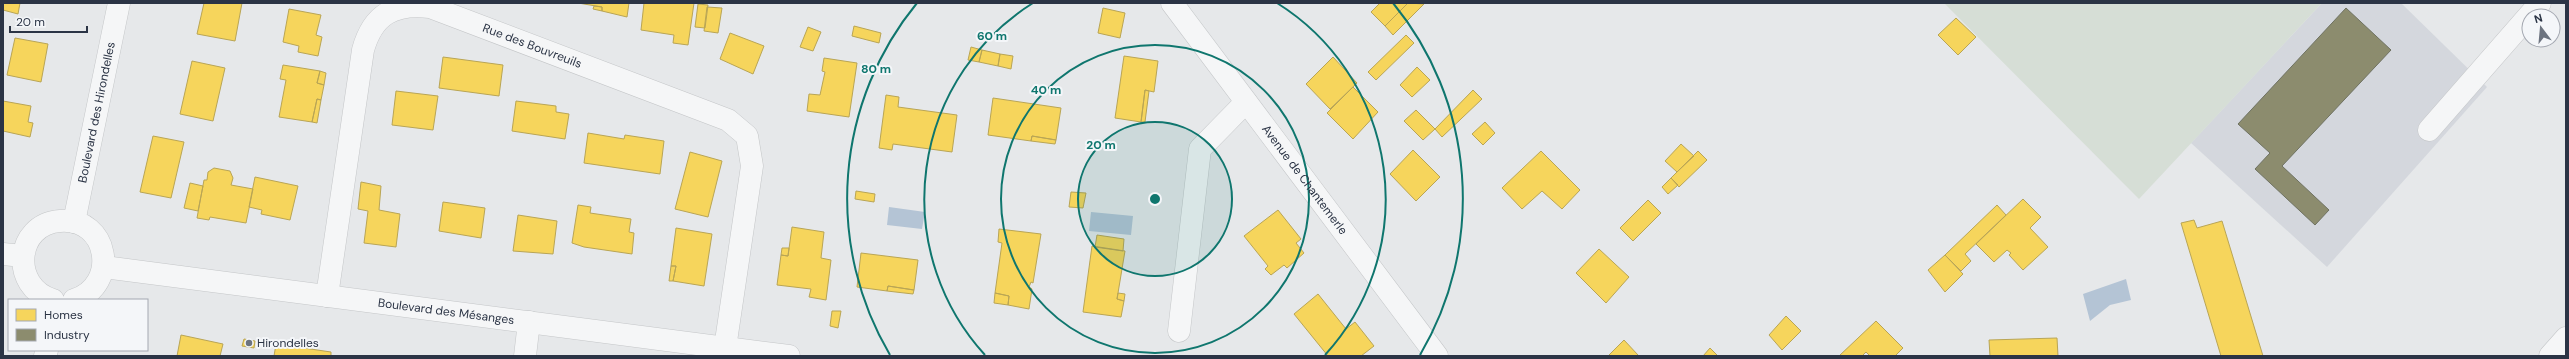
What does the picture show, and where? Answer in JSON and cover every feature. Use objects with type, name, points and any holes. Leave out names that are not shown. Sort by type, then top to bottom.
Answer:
[{"type":"street","name":"Boulevard des Hirondelles","points":[[74,222],[119,3]]},
{"type":"street","name":"Avenue de Chantemerle","points":[[1172,3],[1437,356]]},
{"type":"street","points":[[2429,130],[2540,3]]},
{"type":"street","name":"Rue des Bouvreuils","points":[[327,296],[363,50],[368,33],[380,18],[394,10],[412,5],[430,7],[728,120],[747,136],[752,166],[725,348]]},
{"type":"street","points":[[1179,331],[1200,149],[1246,102]]},
{"type":"street","points":[[51,299],[35,290],[27,280],[23,268],[13,255],[27,243],[36,232],[47,224],[60,221],[74,222],[85,226],[100,244],[104,267],[100,279],[92,290],[76,299]]},
{"type":"street","name":"Boulevard des Mésanges","points":[[104,267],[775,355]]},
{"type":"street","points":[[526,356],[529,322]]},
{"type":"street","points":[[2550,356],[2566,338]]},
{"type":"shaded area","points":[[1944,3],[2322,3],[2139,199]]},
{"type":"shaded area","points":[[2322,3],[2401,3],[2487,87],[2327,267],[2191,143]]},
{"type":"water","points":[[889,207],[925,212],[922,229],[887,225]]},
{"type":"water","points":[[1091,212],[1133,216],[1131,235],[1089,231]]},
{"type":"water","points":[[2126,279],[2131,300],[2110,305],[2090,321],[2083,294]]},
{"type":"building: Homes","points":[[3,3],[20,3],[18,14],[3,10]]},
{"type":"building: Homes","points":[[204,3],[242,3],[235,41],[197,34]]},
{"type":"building: Homes","points":[[578,3],[629,3],[627,17],[602,11],[602,7]]},
{"type":"building: Homes","points":[[644,3],[694,3],[688,45],[673,43],[674,35],[641,30]]},
{"type":"building: Homes","points":[[1380,3],[1408,3],[1385,26],[1371,12]]},
{"type":"building: Homes","points":[[1408,3],[1424,4],[1393,35],[1385,26]]},
{"type":"building: Homes","points":[[698,4],[708,5],[705,28],[695,27]]},
{"type":"building: Homes","points":[[594,6],[602,7],[602,11],[593,9]]},
{"type":"building: Homes","points":[[707,7],[722,8],[718,33],[704,31]]},
{"type":"building: Homes","points":[[1103,8],[1125,13],[1120,38],[1098,33]]},
{"type":"building: Homes","points":[[289,9],[321,15],[316,35],[322,37],[318,56],[298,52],[299,46],[283,42]]},
{"type":"building: Homes","points":[[1956,18],[1976,37],[1958,55],[1938,35]]},
{"type":"building: Homes","points":[[854,26],[881,33],[879,43],[852,36]]},
{"type":"building: Homes","points":[[808,27],[821,32],[813,51],[800,47]]},
{"type":"building: Homes","points":[[730,33],[764,46],[753,74],[720,59]]},
{"type":"building: Homes","points":[[1406,35],[1414,43],[1376,80],[1368,72]]},
{"type":"building: Homes","points":[[15,38],[48,44],[41,82],[7,75]]},
{"type":"building: Homes","points":[[971,47],[982,50],[979,62],[968,60]]},
{"type":"building: Homes","points":[[982,50],[1000,54],[998,66],[979,62]]},
{"type":"building: Homes","points":[[1000,54],[1013,56],[1011,69],[998,66]]},
{"type":"building: Homes","points":[[1124,56],[1158,61],[1154,92],[1145,90],[1141,122],[1115,118]]},
{"type":"building: Homes","points":[[443,57],[503,65],[499,96],[439,88]]},
{"type":"building: Homes","points":[[1333,57],[1357,83],[1330,109],[1306,84]]},
{"type":"building: Homes","points":[[824,58],[857,63],[849,117],[807,111],[809,94],[820,95],[825,72],[822,71]]},
{"type":"building: Homes","points":[[192,61],[225,68],[213,121],[180,114]]},
{"type":"building: Homes","points":[[283,65],[320,71],[317,83],[324,85],[321,100],[317,99],[312,122],[279,117],[286,80],[280,79]]},
{"type":"building: Homes","points":[[1417,67],[1430,80],[1412,97],[1400,85]]},
{"type":"building: Homes","points":[[320,71],[326,73],[324,85],[317,83]]},
{"type":"building: Homes","points":[[1353,87],[1378,112],[1353,139],[1327,113]]},
{"type":"building: Homes","points":[[1145,90],[1149,91],[1145,122],[1141,122]]},
{"type":"building: Homes","points":[[1473,90],[1482,99],[1442,137],[1435,129]]},
{"type":"building: Homes","points":[[396,91],[438,96],[433,130],[392,125]]},
{"type":"building: Homes","points":[[886,95],[899,97],[898,107],[957,115],[952,152],[893,144],[892,150],[879,148]]},
{"type":"building: Homes","points":[[993,98],[1061,108],[1056,140],[1032,136],[1031,141],[988,135]]},
{"type":"building: Homes","points":[[317,99],[321,100],[317,123],[312,122]]},
{"type":"building: Homes","points":[[3,101],[31,106],[28,122],[33,123],[30,137],[3,131]]},
{"type":"building: Homes","points":[[516,101],[556,106],[556,112],[569,114],[565,139],[512,131]]},
{"type":"building: Homes","points":[[1416,110],[1435,129],[1423,140],[1404,121]]},
{"type":"building: Homes","points":[[1485,122],[1495,133],[1483,145],[1472,134]]},
{"type":"building: Homes","points":[[588,133],[624,139],[625,135],[664,141],[660,174],[584,163]]},
{"type":"building: Homes","points":[[153,136],[184,142],[171,198],[140,192]]},
{"type":"building: Homes","points":[[1032,136],[1056,140],[1055,144],[1031,141]]},
{"type":"building: Homes","points":[[1681,144],[1694,156],[1677,172],[1665,161]]},
{"type":"building: Homes","points":[[1413,150],[1440,177],[1416,201],[1390,174]]},
{"type":"building: Homes","points":[[1541,151],[1580,190],[1562,209],[1542,191],[1522,209],[1502,188]]},
{"type":"building: Homes","points":[[1698,151],[1707,160],[1679,187],[1671,178]]},
{"type":"building: Homes","points":[[690,152],[722,161],[708,217],[675,209]]},
{"type":"building: Homes","points":[[214,168],[230,171],[233,178],[231,185],[253,189],[246,223],[210,217],[209,220],[197,218],[204,180],[207,180],[208,172]]},
{"type":"building: Homes","points":[[255,177],[298,186],[290,220],[261,214],[262,210],[249,207]]},
{"type":"building: Homes","points":[[1671,178],[1678,185],[1668,194],[1662,187]]},
{"type":"building: Homes","points":[[361,182],[381,186],[379,210],[400,214],[396,247],[364,243],[368,211],[358,209]]},
{"type":"building: Homes","points":[[190,183],[203,186],[198,211],[184,208]]},
{"type":"building: Homes","points":[[856,191],[875,194],[874,202],[855,199]]},
{"type":"building: Homes","points":[[1071,192],[1086,193],[1083,208],[1069,207]]},
{"type":"building: Homes","points":[[2023,199],[2041,217],[2030,228],[2048,247],[2023,270],[2009,255],[2011,253],[2007,250],[1994,262],[1976,244]]},
{"type":"building: Homes","points":[[1648,200],[1661,213],[1633,241],[1620,228]]},
{"type":"building: Homes","points":[[443,202],[485,208],[481,238],[439,231]]},
{"type":"building: Homes","points":[[578,205],[591,207],[590,213],[631,219],[629,232],[634,233],[632,254],[584,247],[572,243]]},
{"type":"building: Homes","points":[[1997,205],[2006,215],[1965,254],[1971,261],[1961,271],[1945,255]]},
{"type":"building: Homes","points":[[1278,210],[1301,239],[1296,243],[1304,253],[1287,268],[1284,265],[1271,275],[1265,269],[1268,266],[1244,236]]},
{"type":"building: Homes","points":[[518,215],[557,221],[553,254],[513,251]]},
{"type":"building: Homes","points":[[2194,220],[2197,228],[2222,221],[2263,356],[2221,356],[2181,223]]},
{"type":"building: Homes","points":[[792,227],[824,232],[821,258],[831,260],[826,300],[809,297],[811,289],[777,285],[781,255],[788,256]]},
{"type":"building: Homes","points":[[676,228],[712,234],[704,286],[673,281],[676,266],[671,266]]},
{"type":"building: Homes","points":[[999,229],[1041,234],[1033,283],[1031,282],[1029,287],[1032,289],[1029,309],[1008,305],[1009,296],[995,293],[1002,243],[998,242]]},
{"type":"building: Homes","points":[[1097,235],[1124,239],[1123,251],[1095,247]]},
{"type":"building: Homes","points":[[1092,246],[1125,251],[1117,299],[1124,301],[1121,317],[1083,312]]},
{"type":"building: Homes","points":[[782,248],[789,248],[788,256],[781,255]]},
{"type":"building: Homes","points":[[1599,249],[1629,277],[1606,303],[1576,273]]},
{"type":"building: Homes","points":[[861,253],[918,260],[914,290],[888,286],[887,291],[857,287]]},
{"type":"building: Homes","points":[[1945,255],[1963,274],[1945,292],[1928,270]]},
{"type":"building: Homes","points":[[671,266],[676,266],[673,281],[669,281]]},
{"type":"building: Homes","points":[[888,286],[914,290],[913,294],[887,291]]},
{"type":"building: Homes","points":[[995,293],[1009,296],[1008,305],[994,303]]},
{"type":"building: Homes","points":[[1118,293],[1125,294],[1124,301],[1117,299]]},
{"type":"building: Homes","points":[[1318,294],[1346,329],[1355,322],[1374,346],[1361,356],[1328,356],[1294,314]]},
{"type":"building: Homes","points":[[832,311],[841,311],[838,328],[830,326]]},
{"type":"building: Homes","points":[[1786,316],[1801,331],[1782,350],[1769,335]]},
{"type":"building: Homes","points":[[1876,321],[1903,348],[1895,356],[1870,356],[1866,352],[1862,356],[1839,356]]},
{"type":"building: Homes","points":[[181,335],[223,344],[220,356],[177,356]]},
{"type":"building: Homes","points":[[2057,338],[2058,356],[1990,356],[1989,340]]},
{"type":"building: Homes","name":"Hirondelles","points":[[244,339],[255,341],[254,348],[242,346]]},
{"type":"building: Homes","points":[[1624,340],[1638,355],[1637,356],[1608,356]]},
{"type":"building: Homes","points":[[276,344],[331,352],[331,356],[274,356]]},
{"type":"building: Homes","points":[[1710,348],[1718,356],[1703,356]]},
{"type":"building: Industry","points":[[2346,8],[2391,50],[2282,166],[2329,210],[2315,225],[2255,169],[2270,153],[2238,124]]},
{"type":"place","name":"Hirondelles","points":[[249,343]]}]
